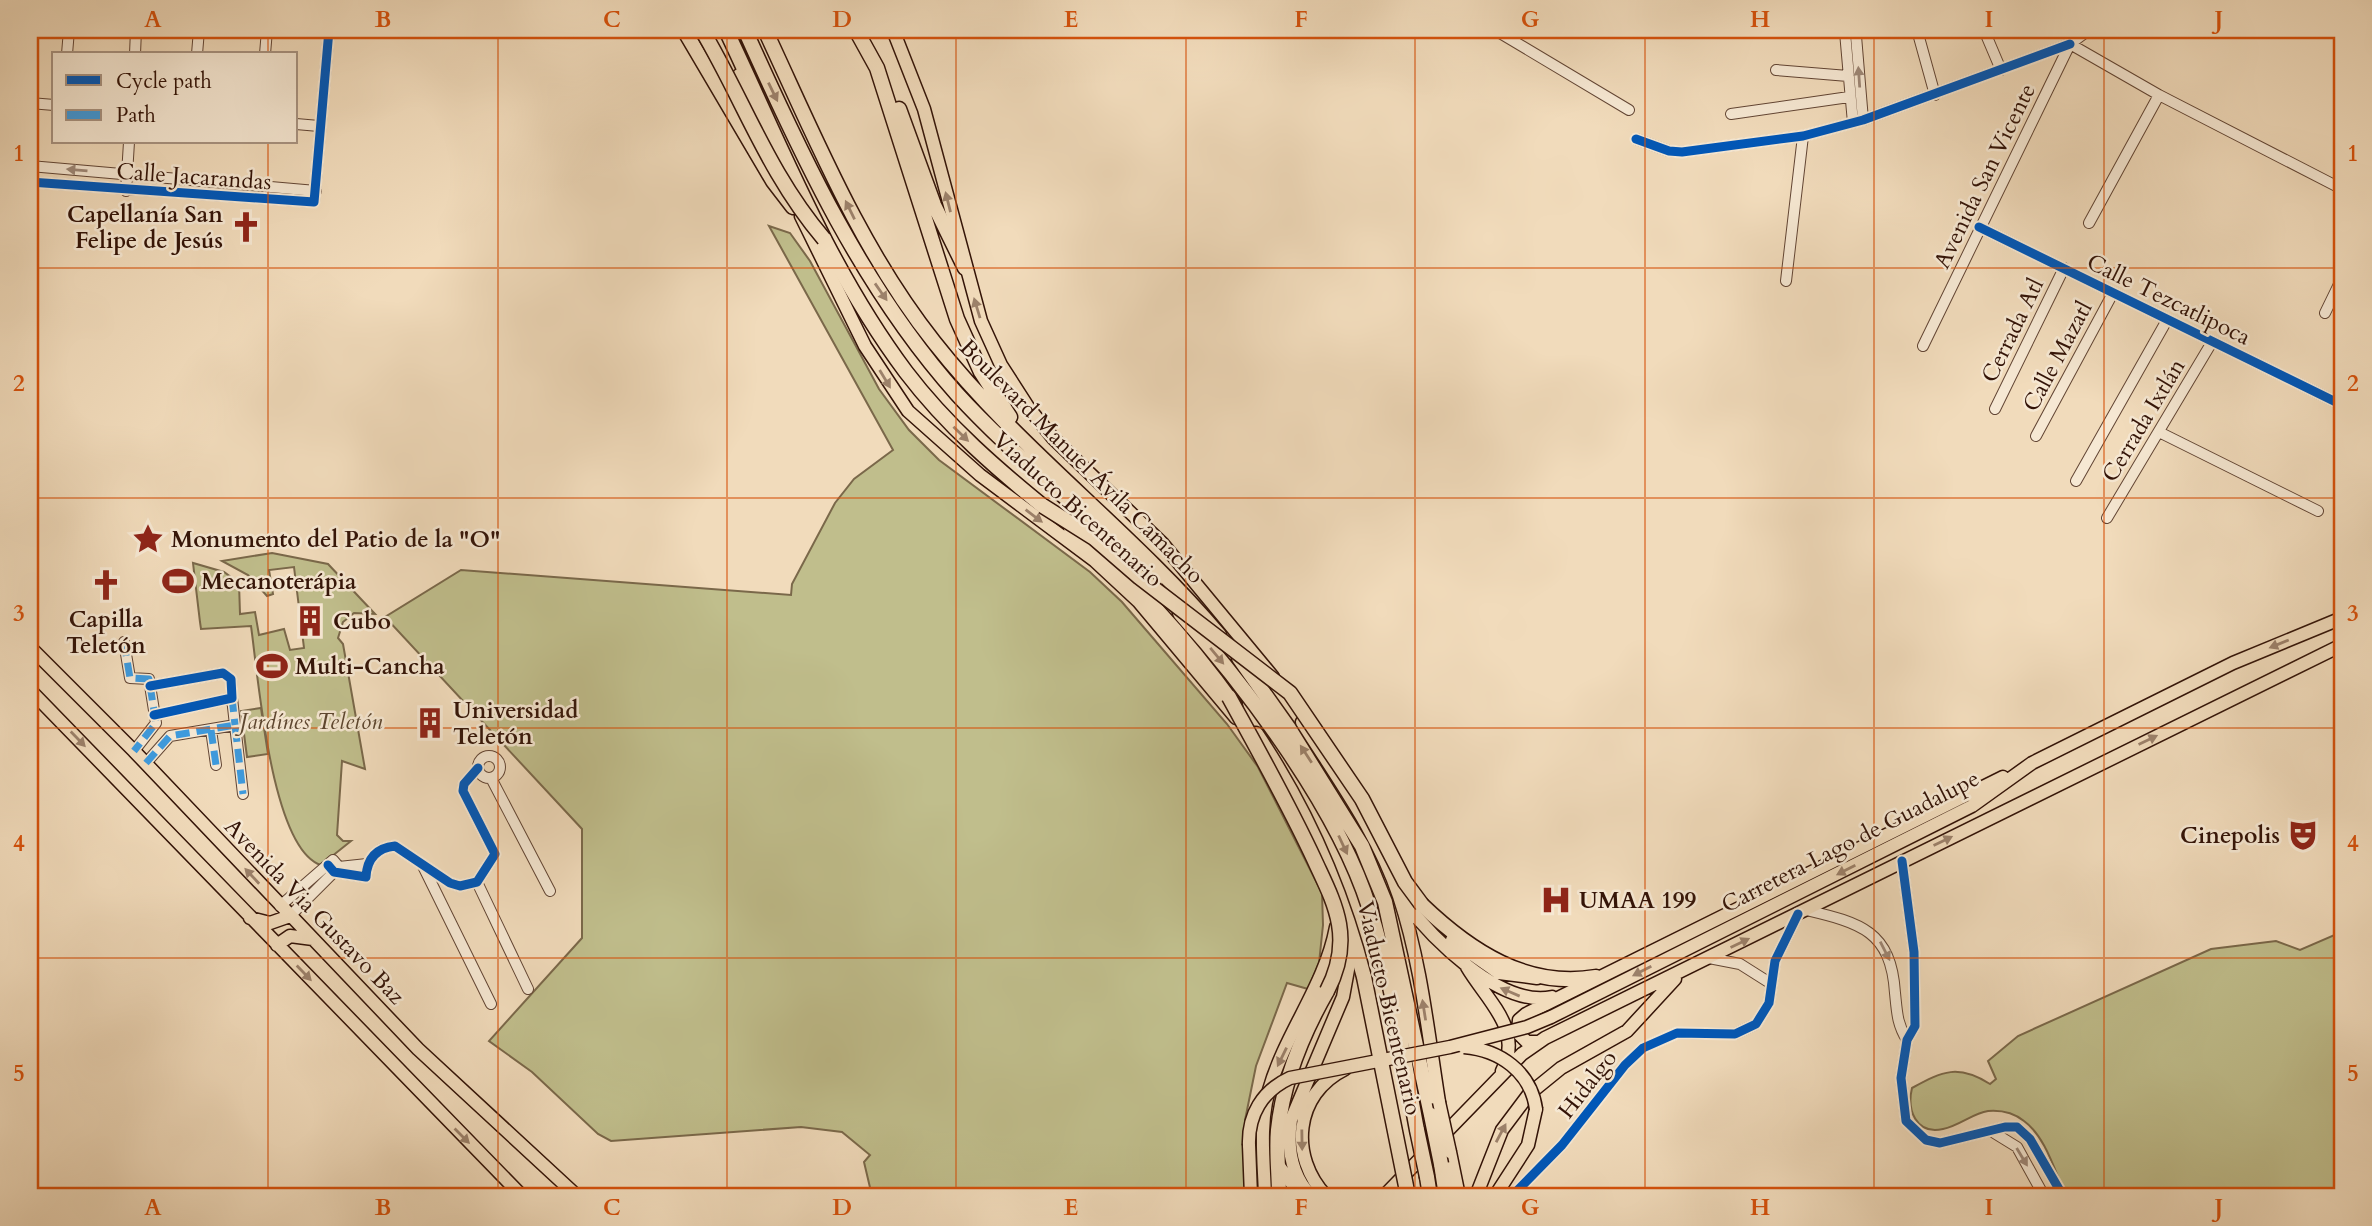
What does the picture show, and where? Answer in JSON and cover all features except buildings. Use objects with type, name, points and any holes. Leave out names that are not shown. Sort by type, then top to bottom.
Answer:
[{"type":"highway","points":[[684,30],[773,181],[805,224]]},
{"type":"highway","points":[[702,30],[777,177],[824,239]]},
{"type":"highway","name":"Viaducto Bicentenario","points":[[726,30],[824,239],[870,319],[908,374],[956,429],[1101,553],[1138,590],[1228,697],[1285,779],[1337,884],[1364,977],[1408,1196]]},
{"type":"highway","name":"Boulevard Manuel Ávila Camacho","points":[[745,30],[831,208],[868,274],[920,349],[957,394],[1137,565],[1184,617],[1277,735],[1338,835],[1369,906],[1389,985],[1430,1196]]},
{"type":"highway","name":"Boulevard Manuel Ávila Camacho","points":[[765,30],[860,230],[898,291],[954,367],[1202,615],[1251,672],[1353,826],[1385,902],[1431,1115],[1445,1158],[1447,1196]]},
{"type":"highway","points":[[856,30],[903,118],[934,205],[965,268]]},
{"type":"highway","points":[[877,68],[957,319],[981,372],[1024,439]]},
{"type":"highway","points":[[1043,506],[1088,534],[1139,577],[1290,693],[1362,799],[1416,906],[1464,940],[1509,967],[1539,978],[1567,981],[1596,977]]},
{"type":"highway","points":[[1228,697],[1288,806],[1333,902],[1339,925],[1340,947],[1336,968],[1310,1024],[1287,1085],[1278,1130],[1279,1196]]},
{"type":"highway","points":[[1464,940],[1489,968]]},
{"type":"main road","points":[[719,30],[805,224],[865,346],[908,411],[979,475],[1096,561],[1138,601],[1248,732],[1271,767],[1314,845],[1338,902],[1352,948],[1392,1144],[1389,1194]]},
{"type":"main road","name":"Boulevard Manuel Ávila Camacho","points":[[893,30],[924,109],[981,321],[1001,365],[1028,407],[1053,438],[1163,544],[1262,661],[1363,818],[1399,895],[1419,975],[1445,1158],[1459,1196]]},
{"type":"main road","name":"Carretera Lago de Guadalupe","points":[[1251,1196],[1249,1145],[1252,1116],[1274,1086],[1298,1075],[1450,1047],[1527,1027],[1551,1017],[1972,806],[2032,763],[2233,663],[2342,618]]},
{"type":"main road","name":"Carretera Lago de Guadalupe","points":[[1389,1194],[1495,1081],[1539,1042],[2342,645]]},
{"type":"main road","name":"Avenida Via Gustavo Baz","points":[[30,647],[146,763],[418,1049],[577,1196]]},
{"type":"main road","points":[[30,690],[522,1196]]},
{"type":"main road","points":[[1539,1042],[1527,1042],[1520,1037],[1517,1029],[1519,1020],[1564,993],[2032,763]]},
{"type":"main road","points":[[1399,895],[1416,906],[1489,968],[1507,976],[1539,978]]},
{"type":"main road","points":[[1265,1196],[1263,1132],[1266,1100],[1274,1075],[1328,961],[1338,902]]},
{"type":"main road","points":[[1416,906],[1464,961],[1503,1017],[1508,1031],[1507,1061],[1495,1081]]},
{"type":"main road","points":[[249,918],[270,923],[290,916]]},
{"type":"main road","points":[[277,945],[290,936],[313,939]]},
{"type":"main road","points":[[1311,1196],[1301,1184],[1292,1164],[1289,1131],[1294,1109],[1343,997],[1352,948]]},
{"type":"main road","points":[[1464,961],[1495,985],[1521,997],[1548,998],[1564,993]]},
{"type":"main road","points":[[1476,1196],[1502,1130],[1529,1094],[1561,1068],[1627,1031],[1679,974]]},
{"type":"main road","points":[[1450,1047],[1479,1049],[1507,1061],[1525,1078],[1536,1109],[1528,1145],[1495,1196]]},
{"type":"main road","points":[[1326,1196],[1306,1168],[1301,1147],[1301,1128],[1307,1108],[1317,1091],[1331,1077],[1348,1067]]},
{"type":"main road","points":[[1279,1166],[1301,1196]]},
{"type":"street","points":[[67,52],[69,30]]},
{"type":"street","points":[[135,52],[136,30]]},
{"type":"street","points":[[197,52],[199,30]]},
{"type":"street","points":[[265,52],[267,30]]},
{"type":"street","points":[[316,191],[319,126],[329,30]]},
{"type":"street","points":[[1495,30],[1629,110]]},
{"type":"street","points":[[1819,30],[1850,33]]},
{"type":"street","points":[[1917,30],[1935,95]]},
{"type":"street","points":[[1984,30],[2001,70]]},
{"type":"street","name":"Avenida San Vicente","points":[[1923,346],[2070,44],[2089,30]]},
{"type":"street","points":[[1850,33],[1849,97],[1858,122]]},
{"type":"street","points":[[1850,33],[1858,122]]},
{"type":"street","points":[[1636,139],[1682,152],[1802,136],[1858,122],[2070,44],[2159,95],[2342,189]]},
{"type":"street","points":[[1776,70],[1848,76]]},
{"type":"street","points":[[2089,223],[2159,95]]},
{"type":"street","points":[[1731,114],[1849,97]]},
{"type":"street","points":[[30,103],[52,104]]},
{"type":"street","points":[[298,124],[319,126]]},
{"type":"street","points":[[1786,281],[1802,136]]},
{"type":"street","points":[[126,191],[129,144]]},
{"type":"street","name":"Calle Jacarandas","points":[[30,166],[316,191],[314,202],[126,191],[30,182]]},
{"type":"street","name":"Calle Tezcatlipoca","points":[[1979,227],[2342,405]]},
{"type":"street","name":"Cerrada Atl","points":[[1995,409],[2064,268]]},
{"type":"street","points":[[2325,313],[2342,278]]},
{"type":"street","name":"Calle Mazatl","points":[[2036,436],[2113,293]]},
{"type":"street","points":[[2076,481],[2167,320]]},
{"type":"street","name":"Cerrada Ixtlán","points":[[2107,518],[2213,342]]},
{"type":"street","points":[[2159,432],[2318,511]]},
{"type":"street","points":[[124,642],[130,678],[148,678],[154,715],[155,726],[134,751]]},
{"type":"street","points":[[150,686],[223,673],[231,679],[243,794]]},
{"type":"street","points":[[154,715],[232,698]]},
{"type":"street","points":[[146,763],[167,738],[235,725]]},
{"type":"street","points":[[211,730],[216,765]]},
{"type":"street","points":[[280,906],[334,868],[367,864],[380,851],[395,846],[450,883],[460,886],[477,882],[495,854],[463,791],[464,784],[478,768],[483,757],[496,757],[500,769],[491,778]]},
{"type":"street","points":[[478,768],[483,776],[491,778],[550,891]]},
{"type":"street","points":[[1902,861],[1914,952],[1915,1026],[1907,1040],[1901,1077],[1902,1105],[1906,1121],[1926,1140],[1940,1143],[2005,1126],[2024,1132],[2063,1196]]},
{"type":"street","points":[[422,863],[491,1004]]},
{"type":"street","points":[[334,868],[366,877],[367,864]]},
{"type":"street","points":[[290,916],[334,868]]},
{"type":"street","points":[[477,882],[528,989]]},
{"type":"street","points":[[1802,912],[1842,919],[1868,930],[1879,940],[1894,970],[1898,1026],[1907,1040]]},
{"type":"street","name":"Hidalgo","points":[[1512,1196],[1562,1146],[1633,1056],[1653,1041],[1677,1033],[1727,1034],[1747,1030],[1764,1015],[1775,961],[1802,912]]},
{"type":"street","points":[[1709,958],[1740,964],[1770,983]]},
{"type":"street","points":[[1991,1131],[2017,1147],[2044,1196]]},
{"type":"green space","points":[[769,226],[790,233],[810,261],[879,389],[909,430],[939,460],[1090,572],[1122,602],[1227,724],[1258,767],[1322,893],[1323,925],[1319,963],[1308,989],[1287,983],[1256,1066],[1245,1120],[1246,1196],[872,1196],[864,1162],[870,1155],[842,1132],[801,1127],[611,1141],[598,1134],[532,1072],[489,1041],[582,938],[582,829],[385,617],[461,570],[791,595],[792,584],[835,503],[854,479],[893,450]]},
{"type":"green space","name":"Jardínes Teletón","points":[[272,553],[328,564],[375,614],[354,613],[343,622],[338,638],[343,644],[365,769],[342,761],[337,835],[343,841],[351,841],[321,865],[304,852],[290,828],[279,795],[263,719],[251,626],[201,629],[193,563],[224,572],[239,583],[240,614],[255,612],[259,635],[284,629],[290,650],[304,648],[294,567],[269,570],[273,594],[267,596],[248,575],[222,561]]},
{"type":"green space","points":[[261,708],[268,754],[247,757],[241,711]]},
{"type":"green space","points":[[2342,934],[2342,1196],[2066,1196],[2038,1136],[2016,1116],[1988,1111],[1949,1127],[1933,1130],[1915,1119],[1911,1104],[1912,1088],[1933,1077],[1951,1072],[1969,1074],[1990,1084],[1996,1079],[1988,1061],[2018,1036],[2211,949],[2276,941],[2300,950]]},
{"type":"marked path","points":[[124,642],[130,678],[149,679],[156,723],[134,751]]},
{"type":"marked path","points":[[232,698],[235,725]]},
{"type":"marked path","points":[[146,763],[170,736],[235,725],[243,794]]},
{"type":"marked path","points":[[211,730],[216,765]]},
{"type":"cycle path","points":[[30,182],[314,202],[329,30]]},
{"type":"cycle path","points":[[1636,139],[1669,151],[1682,152],[1803,136],[1863,120],[2070,44]]},
{"type":"cycle path","points":[[1979,227],[2342,405]]},
{"type":"cycle path","points":[[150,686],[223,673],[231,679],[232,698],[154,715]]},
{"type":"cycle path","points":[[328,865],[334,872],[366,877],[368,865],[374,856],[383,849],[395,846],[450,883],[460,886],[477,882],[495,854],[463,791],[464,784],[478,768]]},
{"type":"cycle path","points":[[1902,861],[1914,952],[1915,1026],[1907,1040],[1901,1078],[1906,1121],[1926,1140],[1940,1143],[2005,1127],[2017,1127],[2030,1139],[2063,1196]]},
{"type":"cycle path","points":[[1512,1196],[1562,1145],[1625,1065],[1643,1048],[1677,1033],[1735,1034],[1756,1024],[1769,1003],[1775,961],[1798,914]]},
{"type":"place","name":"Capellanía San Felipe de Jesús","points":[[246,227]]},
{"type":"place","name":"Monumento del Patio de la \"O\"","points":[[148,539]]},
{"type":"place","name":"Mecanoterápia","points":[[178,581]]},
{"type":"place","name":"Capilla Teletón","points":[[106,585]]},
{"type":"place","name":"Cubo","points":[[310,621]]},
{"type":"place","name":"Multi-Cancha","points":[[272,666]]},
{"type":"place","name":"Universidad Teletón","points":[[430,723]]},
{"type":"place","name":"Cinepolis","points":[[2303,835]]},
{"type":"place","name":"UMAA 199","points":[[1556,900]]}]
